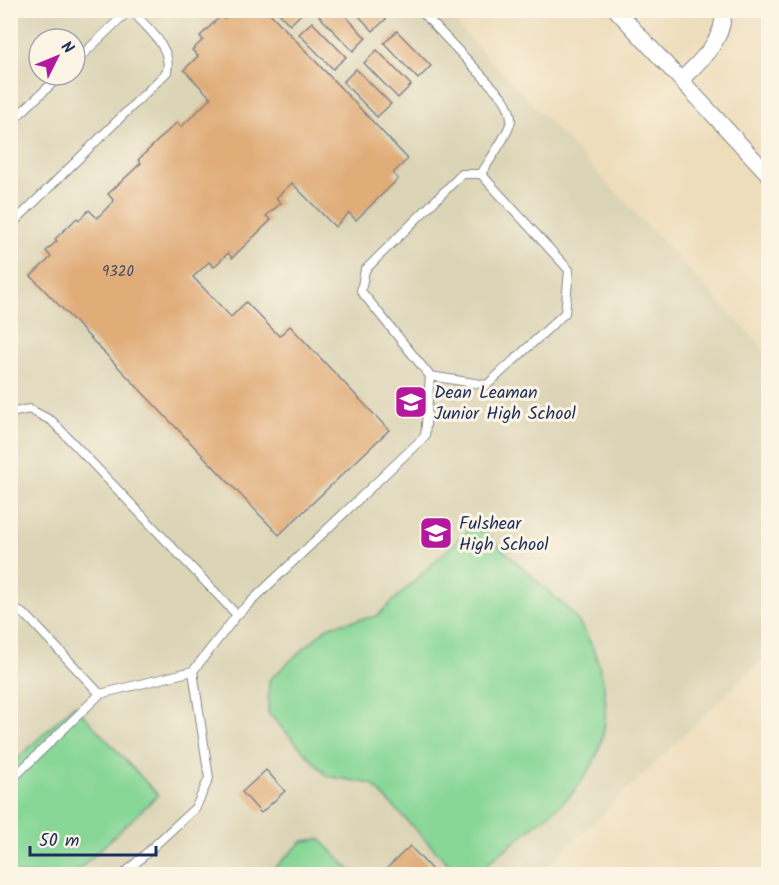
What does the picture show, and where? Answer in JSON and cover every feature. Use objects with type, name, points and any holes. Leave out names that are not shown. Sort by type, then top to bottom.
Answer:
[{"type":"street","points":[[616,10],[768,174]]},
{"type":"street","points":[[681,80],[718,36],[723,25],[723,10]]},
{"type":"lane","points":[[10,226],[167,72],[168,56],[130,10],[87,51]]},
{"type":"lane","points":[[420,10],[503,98],[508,107],[511,117],[509,128],[481,174]]},
{"type":"lane","points":[[10,123],[48,87]]},
{"type":"lane","points":[[462,174],[481,174],[569,270],[565,313],[487,385],[430,376],[362,291],[364,270],[462,174]]},
{"type":"lane","points":[[10,781],[100,694],[193,671],[237,615],[425,436],[430,376]]},
{"type":"lane","points":[[10,413],[30,409],[52,421],[237,615]]},
{"type":"lane","points":[[10,606],[28,616],[100,694]]},
{"type":"lane","points":[[124,874],[196,807],[208,778],[193,671]]},
{"type":"shaded area","name":"Dean Leaman Junior High School","points":[[10,11],[444,11],[768,353],[768,654],[540,874],[11,874]]},
{"type":"green space","points":[[475,524],[573,614],[586,634],[602,677],[605,721],[601,744],[592,765],[569,796],[474,874],[458,874],[372,784],[327,776],[268,713],[269,680],[329,626],[377,616]]},
{"type":"green space","points":[[74,705],[158,795],[74,874],[11,874],[11,765]]},
{"type":"green space","points":[[320,839],[354,874],[268,874],[303,841]]},
{"type":"building","points":[[233,10],[238,10],[243,15],[247,10],[267,10],[408,159],[393,173],[398,179],[356,220],[349,213],[335,227],[292,183],[276,198],[281,203],[266,216],[271,220],[232,258],[228,253],[214,267],[209,262],[193,277],[231,317],[246,302],[279,336],[290,326],[389,430],[279,535],[31,276],[51,257],[46,251],[57,241],[55,239],[89,210],[97,218],[114,201],[108,194],[141,163],[138,160],[177,122],[181,127],[211,98],[184,70],[198,56],[192,50],[203,40],[200,36],[221,16],[224,19]]},
{"type":"building","points":[[276,10],[302,10],[303,12],[290,25]]},
{"type":"building","points":[[324,10],[340,10],[366,38],[353,51],[319,16]]},
{"type":"building","points":[[353,10],[378,10],[386,19],[373,31]]},
{"type":"building","points":[[312,22],[346,57],[333,69],[299,34]]},
{"type":"building","points":[[397,31],[431,66],[418,79],[384,43]]},
{"type":"building","points":[[377,50],[411,85],[398,98],[364,63]]},
{"type":"building","points":[[356,69],[391,104],[377,117],[343,82]]},
{"type":"building","points":[[266,770],[285,791],[261,813],[242,792]]},
{"type":"building","points":[[410,846],[431,869],[426,874],[393,874],[387,868]]},
{"type":"place","name":"Dean Leaman Junior High School","points":[[411,402]]},
{"type":"place","name":"Fulshear High School","points":[[436,533]]}]
